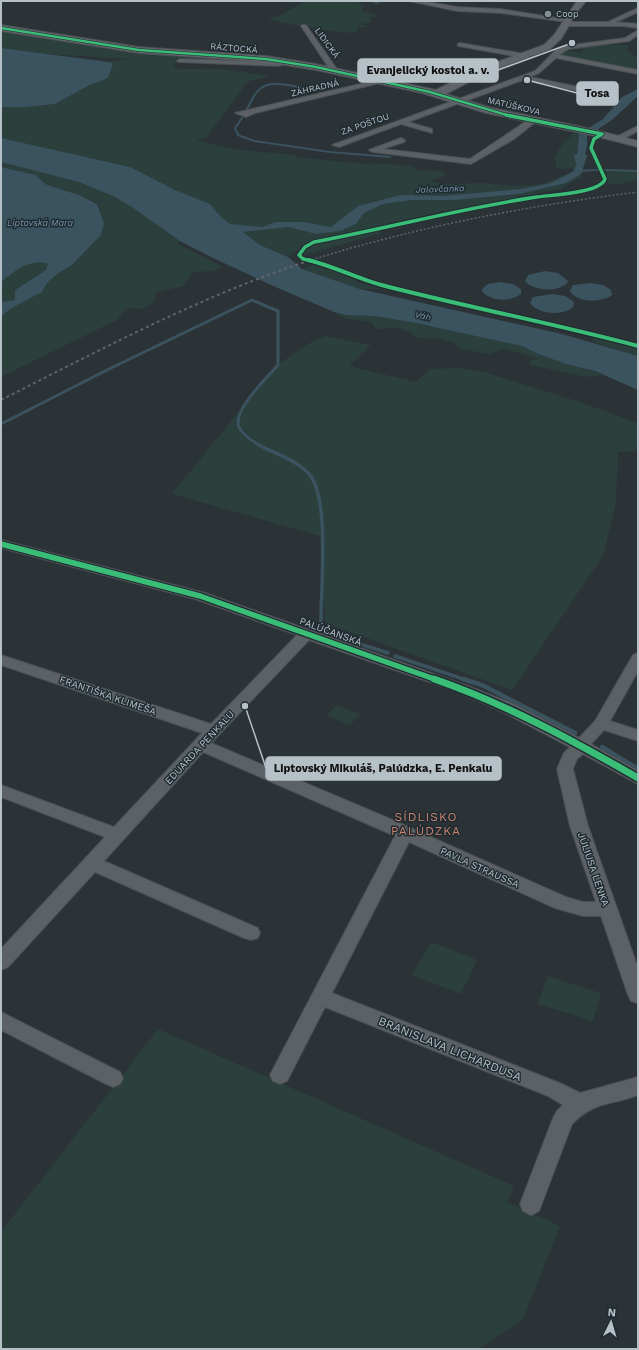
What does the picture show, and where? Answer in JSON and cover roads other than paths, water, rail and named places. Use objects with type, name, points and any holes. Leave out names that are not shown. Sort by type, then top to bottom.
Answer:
[{"type":"main road","points":[[424,90],[449,91],[482,71],[525,56],[552,50],[562,25],[576,6],[582,1]]},
{"type":"main road","name":"RÁZTOCKÁ","points":[[1,28],[143,50],[288,62],[424,90]]},
{"type":"main road","name":"MATÚŠKOVA","points":[[424,90],[437,94],[449,91],[459,102],[618,138],[638,144]]},
{"type":"street","points":[[412,1],[464,9],[502,9],[562,25],[629,24],[638,26]]},
{"type":"street","points":[[428,4],[435,1]]},
{"type":"street","points":[[464,9],[477,4]]},
{"type":"street","points":[[597,32],[608,24],[638,10]]},
{"type":"street","name":"LIDICKÁ","points":[[304,26],[333,68],[331,70]]},
{"type":"street","name":"ZA POŠTOU","points":[[336,145],[459,102],[537,72],[552,50],[581,44],[627,40],[638,32]]},
{"type":"street","points":[[581,44],[590,37]]},
{"type":"street","points":[[460,45],[525,56]]},
{"type":"street","points":[[552,50],[638,72]]},
{"type":"street","points":[[180,61],[278,64],[288,62]]},
{"type":"street","points":[[523,78],[595,93]]},
{"type":"street","name":"ZÁHRADNÁ","points":[[253,111],[382,81]]},
{"type":"street","points":[[401,140],[373,150],[471,162],[511,137],[534,120]]},
{"type":"street","name":"ZA POŠTOU","points":[[401,122],[429,131]]},
{"type":"street","points":[[618,138],[638,128]]},
{"type":"street","name":"PALÚČANSKÁ","points":[[1,544],[64,562],[200,596],[463,689],[506,707],[580,745],[638,778]]},
{"type":"street","name":"EDUARDA PENKALU","points":[[1,962],[200,745],[306,633]]},
{"type":"street","name":"JÚLIUSA LENKA","points":[[638,658],[601,724],[570,756],[565,769],[579,826],[638,995]]},
{"type":"street","name":"FRANTIŠKA KLIMEŠA","points":[[1,660],[214,731]]},
{"type":"street","points":[[601,724],[638,736]]},
{"type":"street","name":"PAVLA STRAUSSA","points":[[200,745],[358,810],[405,834],[561,903],[583,909],[608,909]]},
{"type":"street","points":[[1,792],[117,835]]},
{"type":"street","points":[[280,1074],[405,834]]},
{"type":"street","points":[[92,863],[251,933]]},
{"type":"street","name":"BRANISLAVA LICHARDUSA","points":[[320,997],[555,1090],[579,1103]]},
{"type":"street","points":[[1,1020],[113,1078]]},
{"type":"street","points":[[531,1204],[564,1118],[579,1103],[599,1095],[637,1089]]},
{"type":"water","points":[[1,48],[109,62],[113,64],[108,78],[88,86],[55,104],[27,107],[1,107]]},
{"type":"water","name":"Váh","points":[[638,89],[638,96],[612,120],[587,136],[585,154],[587,156],[581,174],[566,183],[519,194],[455,200],[411,200],[383,204],[364,213],[356,224],[340,231],[316,234],[289,227],[243,232],[260,245],[288,257],[302,269],[360,289],[562,334],[638,356],[638,390],[595,371],[566,364],[538,354],[522,346],[416,323],[374,316],[346,315],[334,312],[271,285],[180,241],[132,207],[113,196],[79,182],[1,162],[1,138],[130,167],[175,190],[210,204],[221,217],[230,224],[262,227],[276,222],[304,222],[331,227],[358,206],[401,195],[443,196],[522,189],[551,183],[574,171],[576,164],[574,155],[577,154],[579,134],[603,119],[622,97]]},
{"type":"water","name":"Liptovská Mara","points":[[1,167],[36,175],[45,184],[79,195],[97,204],[104,224],[101,235],[72,265],[57,274],[47,283],[42,292],[10,309],[1,317],[1,302],[15,300],[15,290],[46,270],[48,264],[29,264],[17,270],[1,282]]},
{"type":"water","points":[[545,271],[558,273],[568,281],[563,286],[546,290],[534,287],[525,281],[528,275]]},
{"type":"water","points":[[500,282],[513,284],[521,289],[521,294],[517,297],[501,300],[490,297],[482,291],[482,289],[488,284]]},
{"type":"water","points":[[591,283],[603,285],[611,290],[612,295],[602,299],[583,300],[573,295],[570,291],[573,285]]},
{"type":"water","points":[[552,294],[565,296],[573,301],[573,307],[563,312],[551,313],[539,310],[530,303],[533,297]]},
{"type":"waterway","points":[[373,1],[378,3]]},
{"type":"waterway","points":[[247,109],[256,92],[270,84],[282,84],[304,88]]},
{"type":"waterway","points":[[242,118],[235,128],[238,135],[254,141],[330,152],[390,157]]},
{"type":"waterway","points":[[579,171],[597,170]]},
{"type":"waterway","points":[[606,170],[638,171]]},
{"type":"waterway","points":[[1,424],[109,369],[252,300],[278,311],[278,365],[252,394],[238,420],[239,427],[243,433],[260,446]]},
{"type":"waterway","points":[[259,445],[298,464],[309,474],[316,486],[320,504],[323,547],[321,627],[335,636],[388,653]]},
{"type":"waterway","points":[[395,656],[464,679]]},
{"type":"waterway","points":[[464,679],[482,685],[575,733]]},
{"type":"waterway","points":[[602,747],[638,769]]},
{"type":"railway","points":[[309,261],[389,238],[471,219],[554,204],[638,192]]},
{"type":"railway","points":[[1,400],[192,306],[231,289],[309,261]]},
{"type":"place","name":"Coop","points":[[548,14]]},
{"type":"place","name":"Evanjelický kostol a. v.","points":[[572,43]]},
{"type":"place","name":"Tosa","points":[[527,80]]},
{"type":"place","name":"Liptovský Mikuláš, Palúdzka, E. Penkalu","points":[[245,706]]},
{"type":"district","name":"SÍDLISKO PALÚDZKA","points":[[426,824]]},
{"type":"water label","name":"Jalovčanka","points":[[440,189]]}]
